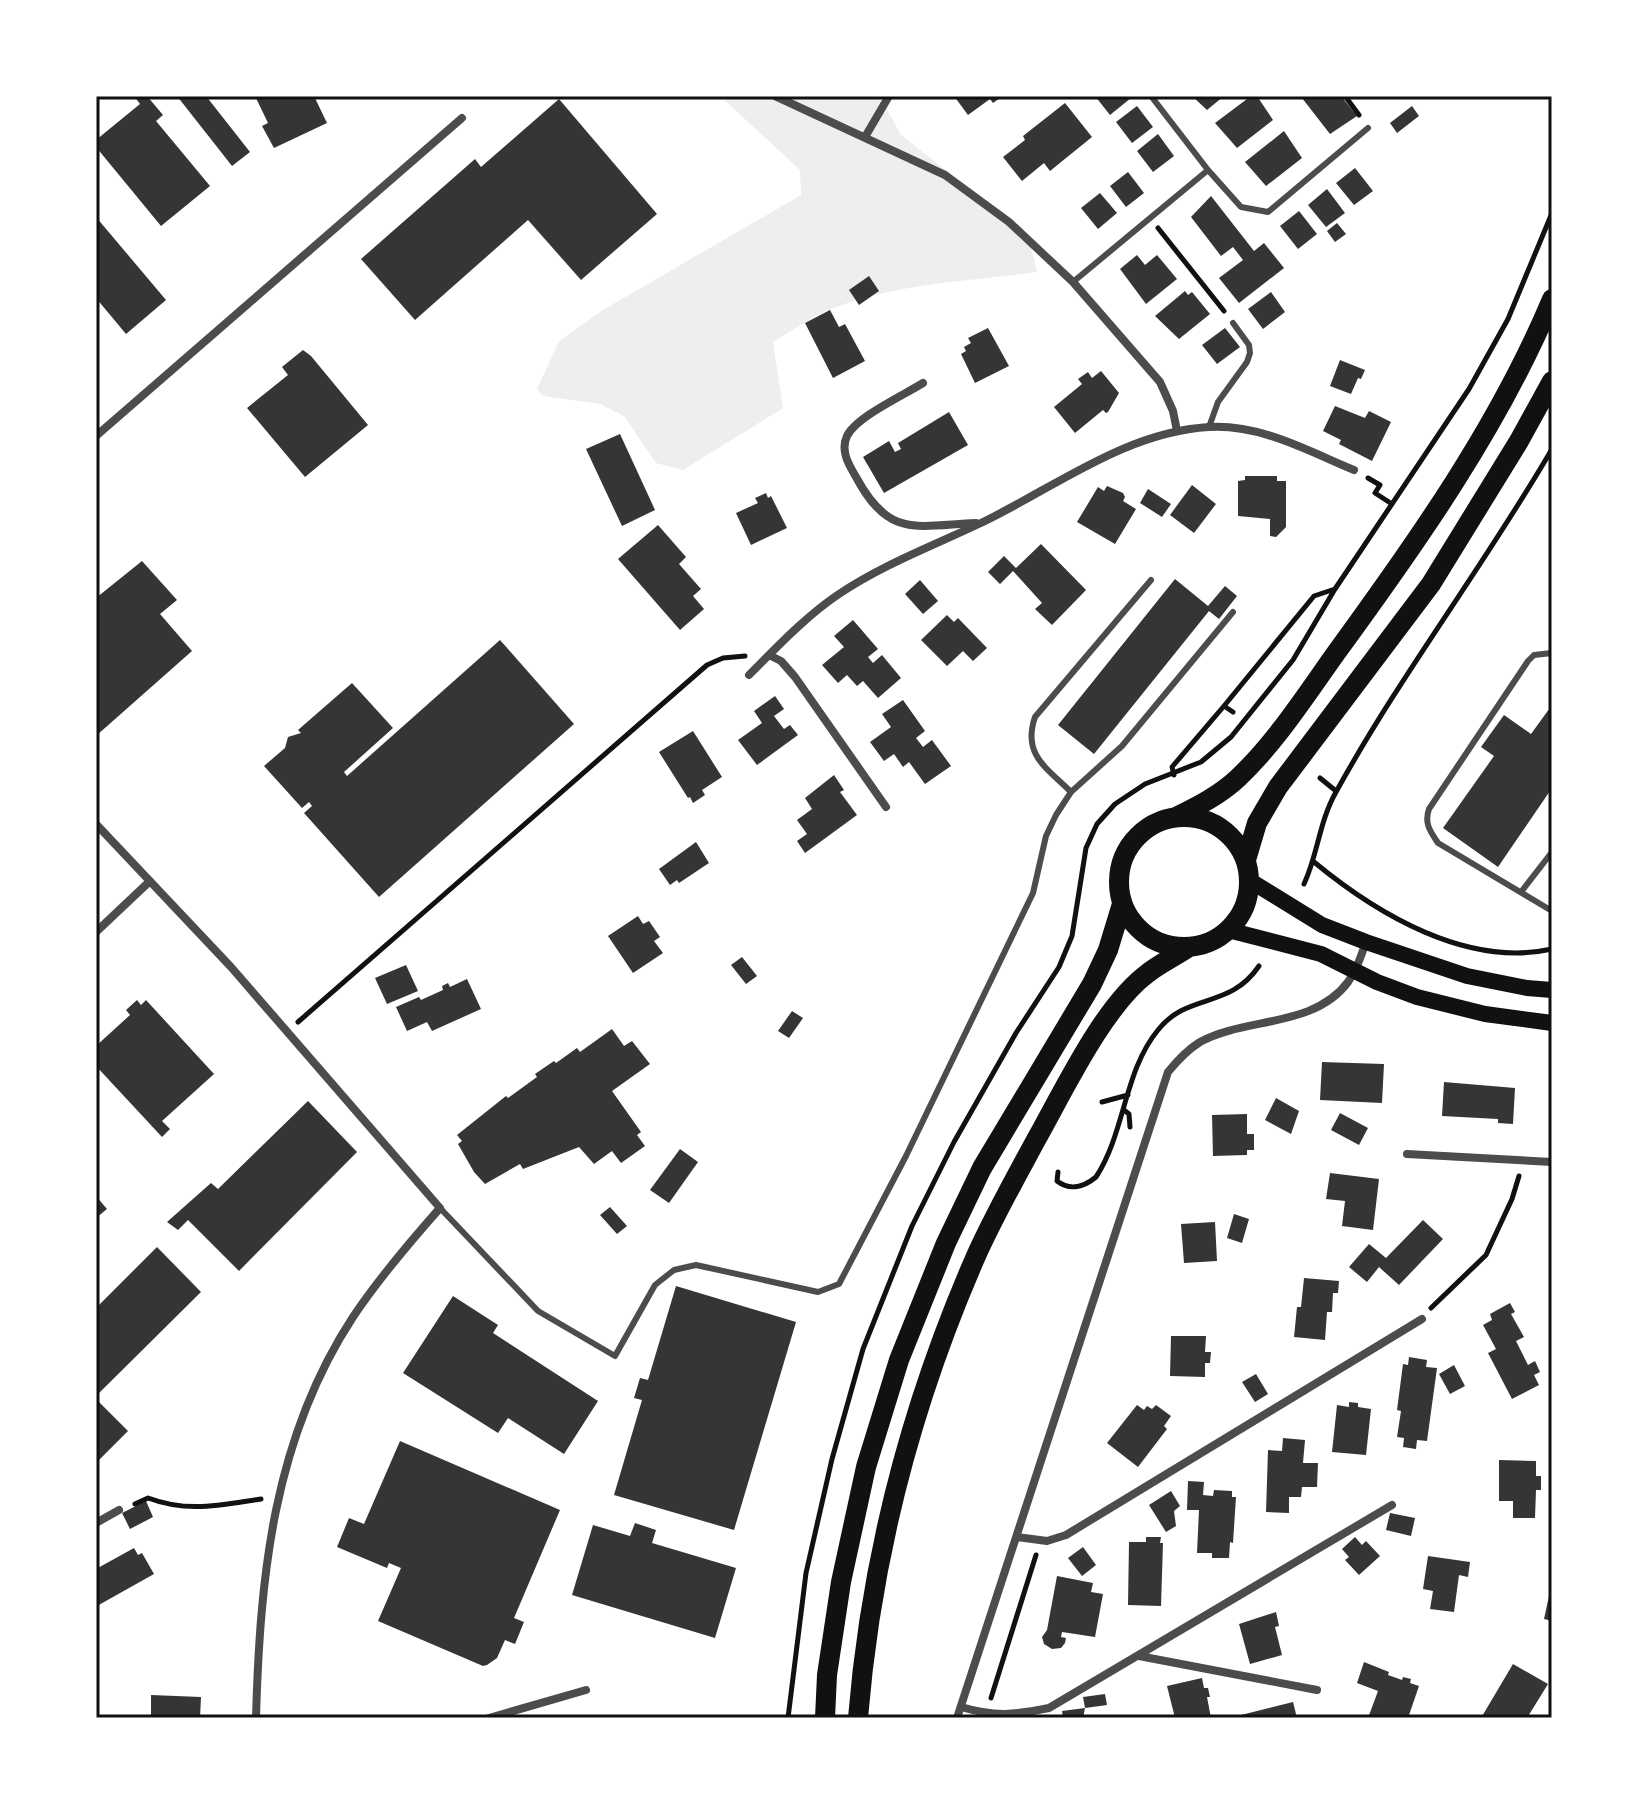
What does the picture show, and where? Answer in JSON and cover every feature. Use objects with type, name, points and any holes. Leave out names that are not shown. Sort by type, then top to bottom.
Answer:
[{"type":"main road","points":[[1189,947],[1161,943],[1148,937],[1137,928],[1122,904],[1118,875],[1128,847],[1148,826],[1176,817],[1218,794],[1250,766],[1365,613],[1418,536],[1488,426],[1552,299]]},
{"type":"main road","points":[[858,1718],[875,1583],[899,1472],[932,1370],[976,1256],[1018,1174],[1092,1040],[1116,1006],[1146,974],[1189,947],[1216,939],[1228,930],[1244,907],[1257,823],[1278,787],[1431,584],[1552,381]]},
{"type":"main road","points":[[1176,817],[1191,816],[1219,826],[1239,847],[1248,870],[1322,925],[1467,976],[1552,990]]},
{"type":"main road","points":[[825,1718],[827,1675],[841,1582],[866,1467],[899,1360],[946,1243],[982,1168],[1092,984],[1108,950],[1122,904]]},
{"type":"main road","points":[[1228,930],[1321,954],[1377,982],[1417,997],[1485,1014],[1552,1023]]},
{"type":"street","points":[[775,96],[945,175],[975,194],[1009,222],[1073,282],[1160,382],[1173,411],[1177,431]]},
{"type":"street","points":[[865,137],[889,96]]},
{"type":"street","points":[[96,436],[462,118]]},
{"type":"street","points":[[923,383],[857,424],[847,436],[846,460],[866,497],[879,512],[893,521],[925,525],[981,523]]},
{"type":"street","points":[[749,675],[838,594],[1148,438],[1209,427],[1254,431],[1354,470]]},
{"type":"street","points":[[769,655],[781,661],[795,677],[886,807]]},
{"type":"street","points":[[96,824],[231,967],[440,1208],[394,1261],[352,1318],[300,1423],[279,1496],[266,1558],[259,1624],[256,1718]]},
{"type":"street","points":[[96,932],[150,881]]},
{"type":"street","points":[[957,1718],[1168,1072],[1200,1042],[1321,1004],[1348,983],[1366,942]]},
{"type":"street","points":[[1407,1154],[1552,1162]]},
{"type":"street","points":[[1017,1537],[1041,1541],[1066,1535],[1422,1319]]},
{"type":"street","points":[[961,1707],[986,1715],[1006,1716],[1049,1708],[1392,1505]]},
{"type":"street","points":[[96,1523],[119,1510]]},
{"type":"street","points":[[1139,1656],[1317,1690]]},
{"type":"street","points":[[489,1718],[586,1690]]},
{"type":"lane","points":[[1151,96],[1241,207],[1268,212],[1368,128]]},
{"type":"lane","points":[[1073,282],[1208,170]]},
{"type":"lane","points":[[1209,427],[1218,402],[1247,362],[1250,353],[1249,345],[1233,323]]},
{"type":"lane","points":[[1071,792],[1031,748],[1030,736],[1035,717],[1151,580]]},
{"type":"lane","points":[[440,1208],[538,1311],[615,1356],[655,1285],[674,1270],[696,1265],[818,1292],[839,1284],[906,1156],[1033,893],[1046,836],[1071,792],[1122,746],[1233,612]]},
{"type":"lane","points":[[1552,653],[1534,655],[1528,661],[1426,817],[1426,824],[1438,843],[1552,911]]},
{"type":"lane","points":[[1521,892],[1552,852]]},
{"type":"path","points":[[1345,96],[1368,128]]},
{"type":"path","points":[[954,1142],[1016,1033],[1059,967],[1072,936],[1086,848],[1097,824],[1115,804],[1145,784],[1201,762],[1231,737],[1293,660],[1335,589],[1469,389],[1508,319],[1552,213]]},
{"type":"path","points":[[1150,218],[1233,323]]},
{"type":"path","points":[[1304,884],[1314,862],[1319,829],[1336,791],[1552,449]]},
{"type":"path","points":[[1354,470],[1380,485],[1375,493],[1392,504]]},
{"type":"path","points":[[1174,775],[1172,767],[1314,596],[1335,589]]},
{"type":"path","points":[[287,1032],[707,665],[723,658],[769,655]]},
{"type":"path","points":[[1224,706],[1233,712]]},
{"type":"path","points":[[1320,778],[1336,791]]},
{"type":"path","points":[[1314,862],[1337,881],[1391,915],[1458,943],[1513,954],[1552,949]]},
{"type":"path","points":[[1058,1172],[1057,1181],[1071,1188],[1088,1184],[1096,1177],[1149,1041],[1168,1019],[1182,1009],[1234,992],[1251,979],[1259,966]]},
{"type":"path","points":[[1102,1102],[1129,1094]]},
{"type":"path","points":[[1422,1319],[1486,1255],[1512,1199],[1524,1160]]},
{"type":"path","points":[[119,1510],[148,1498],[170,1506],[202,1507],[279,1496]]},
{"type":"path","points":[[986,1715],[1041,1541]]},
{"type":"shaded area","points":[[720,96],[880,96],[901,135],[971,190],[1031,247],[1037,272],[899,290],[846,304],[814,317],[773,342],[783,408],[683,470],[656,463],[624,416],[600,404],[543,396],[537,389],[559,341],[603,310],[801,195],[800,170]]},
{"type":"building","points":[[134,96],[147,96],[163,115],[156,121],[210,186],[161,226],[96,147],[96,140],[140,104]]},
{"type":"building","points":[[177,96],[206,96],[250,152],[232,166]]},
{"type":"building","points":[[255,96],[308,96],[310,99],[314,96],[327,123],[274,148],[262,126],[268,123]]},
{"type":"building","points":[[954,96],[1003,96],[993,103],[990,99],[968,115]]},
{"type":"building","points":[[1095,96],[1129,96],[1131,98],[1110,115]]},
{"type":"building","points":[[1192,96],[1224,96],[1207,110]]},
{"type":"building","points":[[1251,96],[1257,96],[1273,120],[1237,148],[1215,123]]},
{"type":"building","points":[[1341,96],[1357,116],[1330,134],[1302,98]]},
{"type":"building","points":[[559,99],[657,214],[581,280],[528,220],[415,320],[361,259],[475,159],[481,167]]},
{"type":"building","points":[[1065,103],[1092,137],[1050,171],[1044,163],[1022,181],[1003,157],[1025,140],[1023,136]]},
{"type":"building","points":[[1137,106],[1153,127],[1132,143],[1116,122]]},
{"type":"building","points":[[1412,106],[1419,116],[1397,133],[1390,123]]},
{"type":"building","points":[[1284,131],[1302,158],[1266,186],[1245,162]]},
{"type":"building","points":[[1158,134],[1174,156],[1153,172],[1137,151]]},
{"type":"building","points":[[1355,168],[1373,191],[1354,205],[1336,183]]},
{"type":"building","points":[[1128,172],[1144,193],[1126,207],[1110,186]]},
{"type":"building","points":[[1327,189],[1345,213],[1326,227],[1308,205]]},
{"type":"building","points":[[1100,193],[1117,213],[1098,229],[1081,208]]},
{"type":"building","points":[[1211,196],[1254,251],[1264,243],[1284,268],[1239,303],[1219,278],[1243,260],[1233,247],[1221,256],[1191,217]]},
{"type":"building","points":[[1299,211],[1317,234],[1298,249],[1280,226]]},
{"type":"building","points":[[96,217],[166,300],[126,334],[96,298]]},
{"type":"building","points":[[1337,223],[1346,234],[1335,242],[1327,231]]},
{"type":"building","points":[[1137,255],[1145,265],[1157,255],[1177,279],[1146,304],[1120,269]]},
{"type":"building","points":[[869,276],[879,291],[859,305],[849,290]]},
{"type":"building","points":[[1185,291],[1188,295],[1192,292],[1210,314],[1179,339],[1155,316]]},
{"type":"building","points":[[1271,292],[1285,312],[1263,329],[1248,309]]},
{"type":"building","points":[[830,310],[839,327],[845,324],[865,361],[833,378],[805,323]]},
{"type":"building","points":[[988,328],[1009,366],[975,383],[961,354],[966,351],[964,347],[971,343],[968,338]]},
{"type":"building","points":[[1225,328],[1240,347],[1217,364],[1202,345]]},
{"type":"building","points":[[303,350],[368,425],[305,477],[247,408],[288,375],[282,367]]},
{"type":"building","points":[[1340,360],[1365,370],[1351,394],[1330,386]]},
{"type":"building","points":[[1101,371],[1119,393],[1108,412],[1103,410],[1075,433],[1054,407],[1082,384],[1078,379],[1088,372],[1092,378]]},
{"type":"building","points":[[1335,406],[1365,418],[1369,411],[1391,422],[1372,461],[1339,444],[1341,440],[1323,431]]},
{"type":"building","points":[[949,412],[968,445],[884,493],[863,457],[889,441],[895,452],[901,449],[898,443]]},
{"type":"building","points":[[620,434],[655,510],[622,526],[586,449]]},
{"type":"building","points":[[1245,476],[1277,476],[1277,481],[1286,481],[1286,527],[1276,537],[1270,536],[1270,519],[1238,516],[1238,481],[1245,480]]},
{"type":"building","points":[[1192,485],[1216,504],[1194,533],[1170,515]]},
{"type":"building","points":[[1107,486],[1123,493],[1123,501],[1136,509],[1115,544],[1077,522],[1098,487],[1104,491]]},
{"type":"building","points":[[1148,489],[1171,504],[1162,517],[1140,503]]},
{"type":"building","points":[[766,493],[768,498],[771,496],[787,528],[751,545],[736,513],[758,503],[755,498]]},
{"type":"building","points":[[658,525],[686,557],[679,564],[701,589],[693,596],[704,609],[680,630],[618,559]]},
{"type":"building","points":[[1041,544],[1086,590],[1052,625],[1035,609],[1042,603],[1013,571],[1000,584],[988,572],[1004,556],[1016,568]]},
{"type":"building","points":[[142,561],[177,600],[160,614],[192,651],[97,735],[96,598]]},
{"type":"building","points":[[1175,579],[1208,606],[1225,586],[1237,596],[1219,619],[1209,611],[1094,754],[1058,725]]},
{"type":"building","points":[[920,580],[938,601],[923,614],[905,594]]},
{"type":"building","points":[[947,615],[954,622],[958,618],[987,648],[973,661],[963,651],[947,666],[921,640]]},
{"type":"building","points":[[853,620],[878,649],[868,657],[873,663],[882,655],[901,678],[878,698],[863,681],[857,686],[847,675],[838,683],[822,665],[844,647],[834,636]]},
{"type":"building","points":[[500,640],[574,724],[379,897],[304,813],[312,806],[309,802],[302,808],[264,766],[285,748],[288,737],[301,733],[298,730],[352,683],[393,728],[344,772],[347,776]]},
{"type":"building","points":[[775,696],[784,709],[774,716],[784,729],[790,725],[798,735],[757,765],[738,740],[762,723],[754,711]]},
{"type":"building","points":[[903,700],[925,731],[916,738],[923,747],[932,740],[951,766],[925,784],[909,762],[903,767],[894,754],[884,761],[870,742],[891,727],[882,714]]},
{"type":"building","points":[[1552,705],[1552,788],[1498,867],[1443,828],[1494,756],[1481,747],[1504,715],[1531,734]]},
{"type":"building","points":[[693,731],[722,777],[702,790],[705,795],[693,803],[659,752]]},
{"type":"building","points":[[834,775],[844,790],[840,792],[857,815],[805,853],[797,841],[807,834],[797,820],[812,809],[805,798]]},
{"type":"building","points":[[696,842],[709,863],[679,883],[677,880],[670,885],[659,869]]},
{"type":"building","points":[[638,916],[643,924],[649,921],[660,937],[654,941],[663,953],[633,973],[608,936]]},
{"type":"building","points":[[742,957],[757,976],[746,984],[731,965]]},
{"type":"building","points":[[406,965],[418,991],[387,1004],[375,978]]},
{"type":"building","points":[[467,979],[481,1009],[432,1031],[427,1022],[407,1031],[396,1007],[443,990],[442,986],[448,983],[450,987]]},
{"type":"building","points":[[137,1000],[141,1005],[146,1000],[214,1074],[162,1121],[170,1129],[162,1137],[96,1066],[96,1046],[130,1015],[126,1010]]},
{"type":"building","points":[[792,1011],[803,1018],[789,1038],[778,1031]]},
{"type":"building","points":[[612,1029],[624,1046],[632,1041],[650,1064],[612,1091],[641,1132],[637,1135],[645,1146],[621,1163],[612,1151],[594,1164],[579,1147],[523,1169],[520,1164],[485,1184],[474,1172],[458,1144],[462,1141],[457,1135],[506,1096],[508,1098],[537,1077],[535,1074],[554,1061],[556,1063],[577,1048],[580,1052]]},
{"type":"building","points":[[1322,1062],[1384,1064],[1382,1103],[1320,1100]]},
{"type":"building","points":[[1444,1082],[1515,1088],[1513,1124],[1498,1123],[1498,1119],[1442,1116]]},
{"type":"building","points":[[1276,1098],[1299,1111],[1291,1134],[1265,1120]]},
{"type":"building","points":[[308,1101],[357,1152],[239,1271],[188,1220],[178,1230],[167,1222],[211,1183],[218,1189]]},
{"type":"building","points":[[1340,1113],[1368,1128],[1359,1145],[1331,1130]]},
{"type":"building","points":[[1247,1114],[1247,1134],[1254,1134],[1254,1150],[1247,1150],[1247,1155],[1213,1156],[1212,1115]]},
{"type":"building","points":[[680,1149],[698,1162],[669,1203],[650,1190]]},
{"type":"building","points":[[1330,1173],[1379,1179],[1373,1230],[1342,1226],[1345,1201],[1326,1199]]},
{"type":"building","points":[[96,1196],[107,1209],[96,1218]]},
{"type":"building","points":[[610,1207],[627,1226],[617,1234],[600,1215]]},
{"type":"building","points":[[1234,1214],[1249,1219],[1242,1243],[1227,1238]]},
{"type":"building","points":[[1423,1220],[1443,1239],[1399,1285],[1379,1267],[1367,1282],[1349,1267],[1369,1244],[1386,1258]]},
{"type":"building","points":[[1215,1222],[1217,1261],[1184,1263],[1181,1224]]},
{"type":"building","points":[[157,1247],[201,1292],[96,1396],[96,1308]]},
{"type":"building","points":[[1304,1278],[1339,1281],[1338,1293],[1333,1293],[1332,1312],[1327,1312],[1325,1340],[1294,1337]]},
{"type":"building","points":[[676,1286],[796,1322],[734,1530],[614,1495],[642,1400],[634,1398],[640,1378],[648,1380]]},
{"type":"building","points":[[453,1296],[498,1325],[493,1333],[598,1401],[564,1454],[508,1418],[498,1433],[403,1373]]},
{"type":"building","points":[[1510,1303],[1515,1312],[1511,1314],[1524,1337],[1516,1341],[1528,1365],[1535,1361],[1540,1372],[1534,1375],[1539,1385],[1512,1399],[1488,1353],[1496,1349],[1483,1325],[1492,1320],[1490,1314]]},
{"type":"building","points":[[1171,1336],[1206,1336],[1205,1352],[1211,1352],[1210,1363],[1205,1363],[1205,1377],[1170,1376]]},
{"type":"building","points":[[1409,1357],[1427,1360],[1426,1367],[1437,1368],[1427,1441],[1417,1440],[1416,1449],[1403,1447],[1404,1438],[1397,1437],[1403,1364],[1408,1365]]},
{"type":"building","points":[[1454,1365],[1465,1386],[1450,1394],[1439,1374]]},
{"type":"building","points":[[1256,1374],[1268,1394],[1255,1402],[1242,1382]]},
{"type":"building","points":[[96,1399],[128,1431],[96,1463]]},
{"type":"building","points":[[1349,1402],[1371,1409],[1366,1455],[1332,1452],[1337,1405],[1349,1407]]},
{"type":"building","points":[[1137,1405],[1144,1410],[1147,1406],[1152,1409],[1156,1405],[1171,1416],[1164,1426],[1167,1429],[1138,1467],[1107,1443]]},
{"type":"building","points":[[1283,1438],[1305,1440],[1303,1463],[1318,1463],[1317,1487],[1302,1487],[1301,1497],[1289,1497],[1289,1513],[1266,1512],[1268,1450],[1282,1451]]},
{"type":"building","points":[[400,1441],[560,1510],[514,1618],[524,1622],[515,1644],[505,1640],[497,1658],[487,1665],[483,1666],[378,1621],[401,1568],[389,1563],[387,1568],[337,1547],[349,1518],[364,1524]]},
{"type":"building","points":[[1499,1460],[1536,1461],[1536,1476],[1541,1476],[1541,1490],[1536,1490],[1535,1518],[1513,1518],[1513,1501],[1499,1501]]},
{"type":"building","points":[[1188,1481],[1204,1482],[1203,1495],[1213,1496],[1214,1490],[1232,1491],[1232,1497],[1236,1497],[1229,1558],[1212,1558],[1212,1553],[1197,1553],[1199,1510],[1187,1510]]},
{"type":"building","points":[[1171,1491],[1180,1506],[1174,1511],[1176,1526],[1166,1532],[1149,1505]]},
{"type":"building","points":[[146,1501],[153,1517],[130,1529],[122,1513]]},
{"type":"building","points":[[1390,1513],[1415,1518],[1411,1536],[1386,1530]]},
{"type":"building","points":[[635,1523],[656,1530],[652,1543],[736,1568],[715,1638],[572,1595],[593,1525],[630,1536]]},
{"type":"building","points":[[1146,1537],[1161,1537],[1160,1543],[1163,1543],[1161,1606],[1128,1605],[1129,1542],[1146,1542]]},
{"type":"building","points":[[1355,1537],[1362,1545],[1366,1541],[1380,1556],[1359,1575],[1345,1560],[1349,1557],[1342,1549]]},
{"type":"building","points":[[1083,1547],[1096,1565],[1082,1576],[1068,1558]]},
{"type":"building","points":[[134,1548],[138,1555],[142,1553],[154,1574],[97,1606],[96,1569]]},
{"type":"building","points":[[1428,1556],[1470,1562],[1468,1577],[1459,1575],[1454,1612],[1430,1609],[1433,1591],[1423,1589]]},
{"type":"building","points":[[1057,1576],[1093,1583],[1091,1592],[1103,1594],[1095,1637],[1062,1632],[1065,1643],[1061,1648],[1052,1649],[1044,1644],[1042,1637],[1047,1630]]},
{"type":"building","points":[[1552,1587],[1552,1621],[1544,1619]]},
{"type":"building","points":[[1276,1612],[1279,1626],[1275,1627],[1282,1655],[1250,1664],[1239,1624]]},
{"type":"building","points":[[1364,1662],[1389,1672],[1388,1675],[1402,1680],[1403,1677],[1411,1679],[1410,1683],[1419,1686],[1408,1718],[1368,1718],[1378,1691],[1357,1683]]},
{"type":"building","points":[[1513,1664],[1548,1684],[1527,1718],[1481,1718]]},
{"type":"building","points":[[1202,1678],[1204,1688],[1208,1688],[1211,1718],[1175,1718],[1167,1686]]},
{"type":"building","points":[[1105,1694],[1107,1705],[1085,1708],[1083,1697]]},
{"type":"building","points":[[151,1695],[201,1697],[200,1718],[151,1718]]},
{"type":"building","points":[[1293,1702],[1297,1718],[1233,1718],[1233,1717]]},
{"type":"building","points":[[1085,1708],[1083,1718],[1063,1718],[1062,1711]]}]
